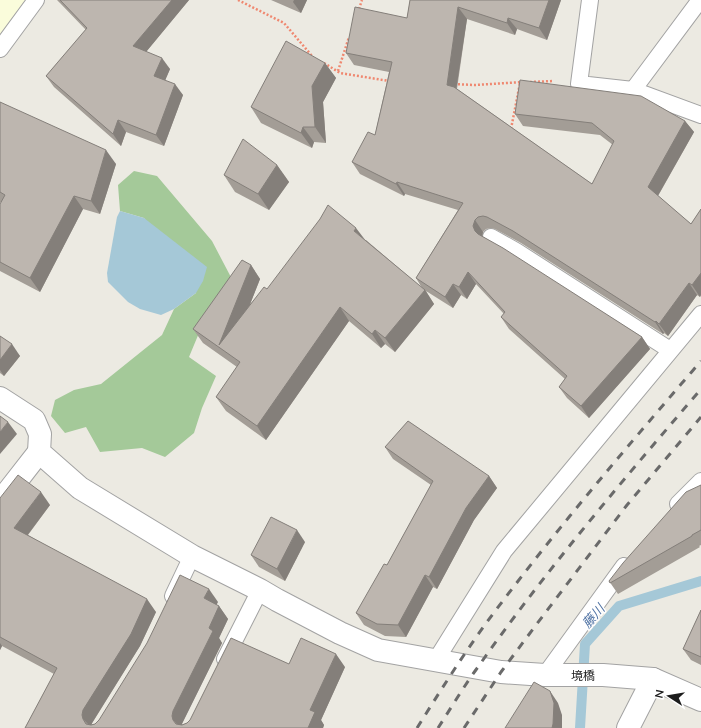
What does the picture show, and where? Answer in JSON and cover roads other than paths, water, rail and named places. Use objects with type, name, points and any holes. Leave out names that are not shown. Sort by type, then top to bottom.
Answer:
[{"type":"street","points":[[0,398],[34,420],[40,434],[39,452],[0,502]]},
{"type":"street","name":"境橋","points":[[39,452],[80,488],[192,556],[260,590],[340,633],[378,650],[501,672],[554,675],[603,675],[653,679],[701,700]]},
{"type":"street","points":[[628,728],[653,679]]},
{"type":"lane","points":[[0,49],[36,0]]},
{"type":"lane","points":[[590,0],[579,84],[633,90],[701,114]]},
{"type":"lane","points":[[633,90],[700,0]]},
{"type":"lane","points":[[492,237],[670,350]]},
{"type":"lane","points":[[436,660],[504,551],[701,314]]},
{"type":"lane","points":[[668,515],[701,481]]},
{"type":"lane","points":[[167,610],[192,556]]},
{"type":"lane","points":[[554,675],[631,556]]},
{"type":"lane","points":[[218,673],[260,590]]},
{"type":"water","points":[[120,211],[144,218],[207,267],[203,281],[196,293],[174,309],[161,315],[140,309],[128,302],[108,282],[107,273],[117,217]]},
{"type":"waterway","name":"藤川","points":[[580,728],[585,644],[619,606],[701,581]]},
{"type":"railway","points":[[417,728],[469,648],[526,571],[550,540],[701,361]]},
{"type":"railway","points":[[438,728],[473,674],[558,560],[701,389]]},
{"type":"railway","points":[[464,728],[501,672],[627,505],[701,417]]}]
